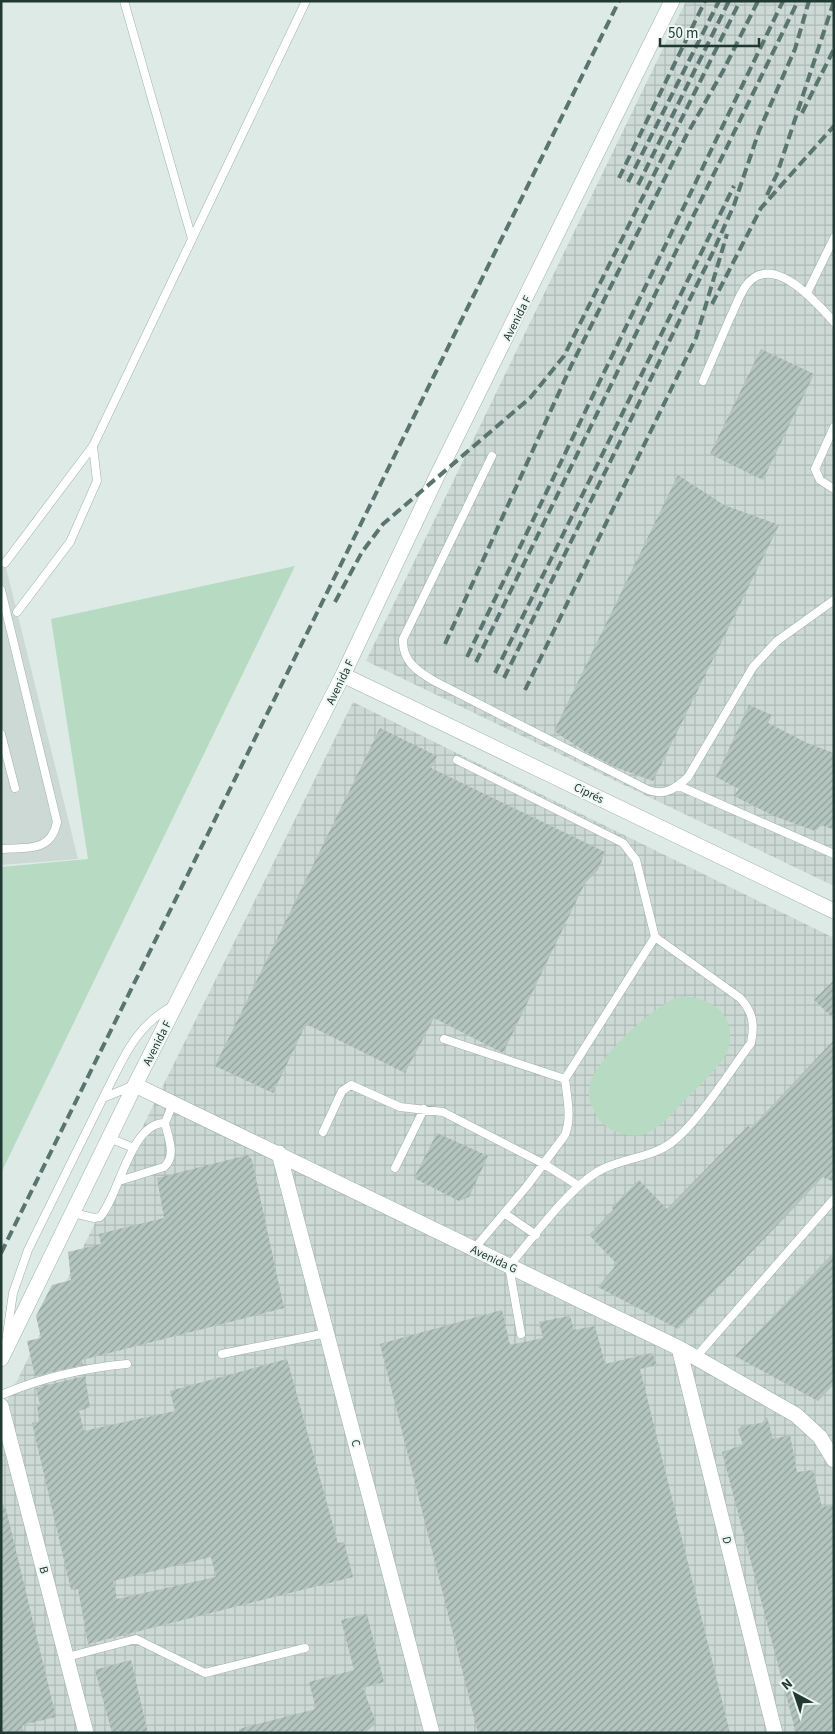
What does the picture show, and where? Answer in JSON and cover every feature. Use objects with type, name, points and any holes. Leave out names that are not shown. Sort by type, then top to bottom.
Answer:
[{"type":"street","name":"Avenida F","points":[[3,1355],[135,1085],[344,675],[442,468],[672,1]]},
{"type":"street","name":"Ciprés","points":[[344,675],[834,910]]},
{"type":"street","name":"Avenida G","points":[[135,1085],[279,1153],[696,1357],[796,1415],[820,1437],[834,1460]]},
{"type":"street","name":"C","points":[[279,1153],[432,1733]]},
{"type":"street","name":"D","points":[[679,1348],[775,1733]]},
{"type":"street","name":"B","points":[[1,1406],[86,1733]]},
{"type":"lane","points":[[124,1],[192,239]]},
{"type":"lane","points":[[5,563],[93,446],[306,1]]},
{"type":"lane","points":[[807,293],[834,238]]},
{"type":"lane","points":[[702,381],[738,301],[746,286],[753,279],[769,273],[787,279],[807,293],[834,322]]},
{"type":"lane","points":[[834,427],[815,469],[820,480],[834,489]]},
{"type":"lane","points":[[17,612],[70,542],[97,482],[93,446]]},
{"type":"lane","points":[[492,456],[403,639],[406,657],[412,666],[434,681],[648,790],[658,793],[668,792],[679,786],[698,762],[753,667],[777,641],[834,600]]},
{"type":"lane","points":[[1,590],[57,822],[54,835],[41,846],[1,849]]},
{"type":"lane","points":[[1,734],[15,788]]},
{"type":"lane","points":[[457,760],[623,843],[636,860],[656,937],[740,998],[749,1007],[753,1017],[754,1030],[751,1042],[685,1131],[670,1144],[649,1154],[620,1162],[597,1172],[579,1186],[509,1266],[521,1334]]},
{"type":"lane","points":[[679,786],[834,854]]},
{"type":"lane","points":[[474,1250],[558,1147],[569,1125],[565,1079],[656,937]]},
{"type":"lane","points":[[3,1355],[13,1293],[28,1250],[134,1039],[146,1024],[176,1004]]},
{"type":"lane","points":[[444,1039],[565,1079]]},
{"type":"lane","points":[[103,1098],[135,1085]]},
{"type":"lane","points":[[323,1132],[342,1091],[351,1085],[393,1104],[443,1112],[544,1164],[579,1186]]},
{"type":"lane","points":[[119,1181],[164,1167],[169,1163],[172,1155],[166,1123],[173,1103]]},
{"type":"lane","points":[[395,1168],[424,1109]]},
{"type":"lane","points":[[73,1214],[94,1218],[100,1217],[142,1135],[150,1127],[158,1123],[166,1123]]},
{"type":"lane","points":[[109,1138],[134,1148]]},
{"type":"lane","points":[[696,1357],[834,1200]]},
{"type":"lane","points":[[504,1213],[536,1235]]},
{"type":"lane","points":[[222,1354],[327,1333]]},
{"type":"lane","points":[[1,1395],[30,1382],[86,1370],[127,1364]]},
{"type":"lane","points":[[67,1657],[136,1639],[205,1673],[305,1648]]},
{"type":"shaded area","points":[[686,1],[834,1],[834,886],[366,661]]},
{"type":"shaded area","points":[[1,548],[17,612],[78,859],[1,865]]},
{"type":"shaded area","points":[[353,702],[834,938],[834,1733],[1,1733],[1,1413]]},
{"type":"green space","points":[[295,566],[1,1173],[1,867],[88,859],[51,619]]},
{"type":"green space","points":[[680,996],[706,1001],[714,1005],[725,1017],[729,1025],[730,1035],[727,1053],[707,1078],[657,1127],[647,1133],[635,1136],[614,1131],[599,1119],[590,1103],[589,1088],[595,1073],[615,1046],[628,1033],[656,1010]]},
{"type":"building","points":[[761,349],[814,374],[763,480],[710,454]]},
{"type":"building","points":[[678,475],[724,505],[779,525],[653,781],[615,767],[586,752],[554,731]]},
{"type":"building","points":[[749,705],[772,715],[768,723],[807,743],[834,753],[834,830],[822,825],[815,831],[774,816],[734,796],[739,789],[716,777]]},
{"type":"building","points":[[380,728],[437,756],[431,768],[605,852],[598,870],[585,883],[503,1053],[434,1018],[405,1073],[306,1024],[273,1093],[215,1066]]},
{"type":"building","points":[[834,980],[834,1019],[814,1000]]},
{"type":"building","points":[[834,1040],[834,1182],[823,1177],[678,1329],[598,1287],[617,1264],[589,1235],[613,1210],[612,1207],[639,1180],[667,1209],[748,1126],[751,1128]]},
{"type":"building","points":[[437,1133],[488,1156],[469,1197],[459,1201],[414,1178]]},
{"type":"building","points":[[248,1155],[252,1160],[284,1308],[82,1360],[83,1365],[35,1376],[27,1341],[41,1338],[36,1316],[52,1285],[71,1280],[68,1252],[101,1244],[99,1234],[164,1218],[157,1178]]},
{"type":"building","points":[[834,1252],[834,1384],[818,1401],[735,1356]]},
{"type":"building","points":[[502,1310],[510,1345],[543,1338],[539,1322],[570,1316],[574,1330],[595,1326],[605,1364],[652,1353],[657,1365],[640,1369],[730,1733],[478,1733],[380,1344]]},
{"type":"building","points":[[287,1359],[338,1543],[344,1542],[353,1577],[88,1644],[78,1589],[71,1590],[32,1423],[39,1421],[37,1405],[40,1404],[36,1388],[85,1376],[90,1407],[79,1411],[84,1431],[175,1411],[170,1391]],"holes":[[[211,1557],[216,1577],[117,1599],[113,1581]]]},
{"type":"building","points":[[767,1417],[773,1439],[790,1435],[797,1472],[813,1470],[822,1507],[834,1505],[834,1733],[796,1733],[722,1452],[743,1445],[738,1430],[742,1426],[762,1423]]},
{"type":"building","points":[[5,1505],[56,1717],[22,1725],[24,1733],[1,1733],[1,1506]]},
{"type":"building","points":[[367,1614],[384,1682],[363,1688],[376,1723],[365,1733],[239,1733],[239,1729],[316,1709],[309,1682],[354,1670],[341,1620]]},
{"type":"building","points":[[131,1660],[148,1733],[112,1733],[95,1670]]},
{"type":"railway","points":[[1,1253],[619,1]]},
{"type":"railway","points":[[619,178],[705,1]]},
{"type":"railway","points":[[628,182],[719,1]]},
{"type":"railway","points":[[638,185],[729,1]]},
{"type":"railway","points":[[335,602],[362,552],[383,524],[530,398],[564,356],[740,1]]},
{"type":"railway","points":[[445,644],[571,366],[686,136],[723,71],[758,1]]},
{"type":"railway","points":[[467,657],[783,1]]},
{"type":"railway","points":[[476,662],[798,1]]},
{"type":"railway","points":[[504,678],[712,254],[734,205],[759,131],[795,49],[809,1]]},
{"type":"railway","points":[[767,195],[777,174],[834,1]]},
{"type":"railway","points":[[802,113],[834,49]]},
{"type":"railway","points":[[712,304],[761,208],[834,126]]},
{"type":"railway","points":[[495,673],[734,186]]},
{"type":"railway","points":[[525,690],[696,338],[727,234]]}]
